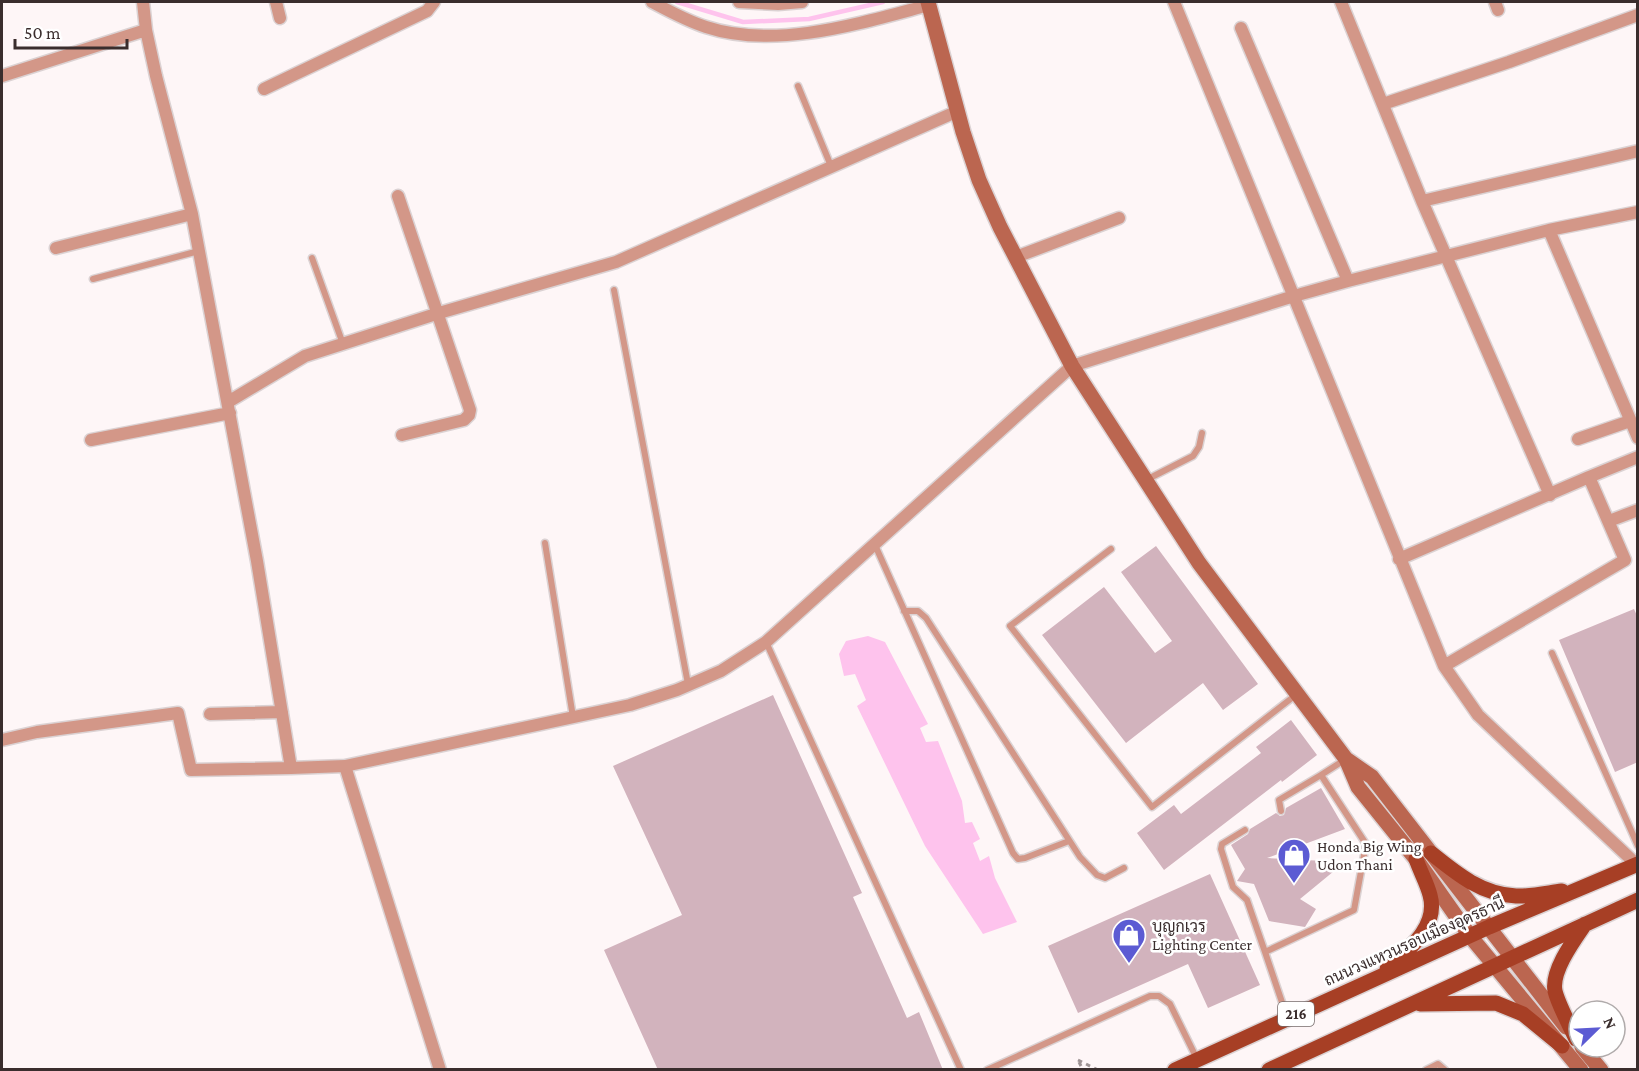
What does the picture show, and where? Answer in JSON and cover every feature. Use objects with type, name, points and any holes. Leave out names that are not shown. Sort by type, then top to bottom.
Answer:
[{"type":"main road","points":[[928,3],[979,180],[1072,366],[1199,563],[1346,759],[1358,787],[1416,859],[1494,967],[1567,1036]]},
{"type":"main road","points":[[1346,759],[1372,777],[1513,958],[1567,1033]]},
{"type":"main road","points":[[1431,853],[1466,881],[1487,891],[1517,896],[1582,888]]},
{"type":"main road","points":[[1376,979],[1420,939],[1431,911],[1431,896],[1416,859]]},
{"type":"main road","name":"ถนนวงแหวนรอบเมืองอุดรธานี","points":[[1174,1070],[1489,927],[1637,864]]},
{"type":"main road","name":"216","points":[[1269,1070],[1638,900]]},
{"type":"main road","points":[[1567,1023],[1555,992],[1555,981],[1569,945],[1587,922]]},
{"type":"main road","points":[[1412,1004],[1496,1003],[1523,1014],[1567,1039]]},
{"type":"main road","points":[[1590,1059],[1601,1070]]},
{"type":"street","points":[[143,2],[146,30],[156,76],[192,214],[257,561],[291,768]]},
{"type":"street","points":[[276,2],[280,18]]},
{"type":"street","points":[[264,89],[427,11],[434,2]]},
{"type":"street","points":[[652,2],[707,27],[746,35],[764,36],[782,36],[878,18],[928,3]]},
{"type":"street","points":[[739,2],[778,4],[802,2]]},
{"type":"street","points":[[1174,2],[1444,666],[1478,715],[1637,864]]},
{"type":"street","points":[[1341,2],[1422,201],[1550,495]]},
{"type":"street","points":[[1383,104],[1509,62],[1638,15]]},
{"type":"street","points":[[1241,28],[1348,281]]},
{"type":"street","points":[[2,76],[146,30]]},
{"type":"street","points":[[91,440],[229,407],[305,356],[439,313],[616,262],[958,111]]},
{"type":"street","points":[[1422,201],[1638,151]]},
{"type":"street","points":[[398,196],[470,410],[469,416],[464,420],[402,435]]},
{"type":"street","points":[[2,740],[37,732],[178,713],[190,770],[345,766],[630,705],[721,671],[766,642],[1072,366],[1348,281],[1549,230],[1638,212]]},
{"type":"street","points":[[56,248],[192,214]]},
{"type":"street","points":[[1016,257],[1119,218]]},
{"type":"street","points":[[1549,230],[1638,438]]},
{"type":"street","points":[[1578,439],[1630,421]]},
{"type":"street","points":[[1399,559],[1638,457]]},
{"type":"street","points":[[1444,666],[1625,560],[1589,477]]},
{"type":"street","points":[[1609,521],[1638,510]]},
{"type":"street","points":[[210,714],[282,712]]},
{"type":"street","points":[[345,766],[440,1070]]},
{"type":"lane","points":[[798,86],[831,166]]},
{"type":"lane","points":[[93,279],[199,251]]},
{"type":"lane","points":[[312,258],[344,344]]},
{"type":"lane","points":[[614,290],[688,684]]},
{"type":"lane","points":[[1146,480],[1192,456],[1199,447],[1202,433]]},
{"type":"lane","points":[[545,543],[573,717]]},
{"type":"lane","points":[[875,545],[1012,853],[1018,859],[1025,858],[1069,841]]},
{"type":"lane","points":[[1111,549],[1010,626],[1152,807],[1298,694]]},
{"type":"lane","points":[[904,611],[918,611],[926,618],[1069,841],[1097,875],[1105,878],[1124,868]]},
{"type":"lane","points":[[766,642],[961,1070]]},
{"type":"lane","points":[[1552,653],[1638,846]]},
{"type":"lane","points":[[1281,811],[1279,800],[1346,759]]},
{"type":"lane","points":[[1265,952],[1354,910],[1366,844],[1321,775]]},
{"type":"lane","points":[[1245,830],[1222,844],[1221,849],[1233,887],[1247,900],[1288,1018]]},
{"type":"lane","points":[[987,1070],[1150,996],[1160,996],[1170,1004],[1197,1059]]},
{"type":"lane","points":[[1426,1070],[1438,1064],[1445,1070]]},
{"type":"path","points":[[1083,1070],[1078,1060],[1098,1070]]},
{"type":"shaded area","points":[[868,636],[885,642],[928,724],[920,728],[926,742],[938,741],[962,801],[965,823],[972,822],[980,839],[973,843],[980,861],[989,856],[995,878],[1017,922],[983,934],[925,846],[857,706],[866,700],[855,674],[844,676],[839,654],[846,641]]},
{"type":"building","points":[[1156,546],[1258,684],[1223,710],[1203,683],[1126,743],[1042,635],[1104,587],[1155,653],[1172,641],[1121,572]]},
{"type":"building","points":[[1634,609],[1638,618],[1638,762],[1615,772],[1559,640]]},
{"type":"building","points":[[773,695],[862,893],[853,897],[907,1018],[919,1012],[943,1070],[658,1070],[604,950],[682,915],[613,766]]},
{"type":"building","points":[[1291,720],[1317,755],[1164,870],[1137,833],[1174,805],[1181,814],[1261,753],[1256,747]]},
{"type":"building","points":[[1321,788],[1345,829],[1267,858],[1345,862],[1300,899],[1316,909],[1305,927],[1269,921],[1254,884],[1237,881],[1245,869],[1231,845],[1248,834],[1250,829],[1276,813],[1280,816],[1284,815],[1286,808]]},
{"type":"building","points":[[1210,874],[1260,985],[1208,1008],[1188,964],[1078,1013],[1048,946]]},
{"type":"waterway","points":[[677,2],[743,22],[809,19],[883,2]]},
{"type":"place","name":"Honda Big Wing Udon Thani","points":[[1294,884]]},
{"type":"place","name":"บุญกเวร Lighting Center","points":[[1129,964]]}]
